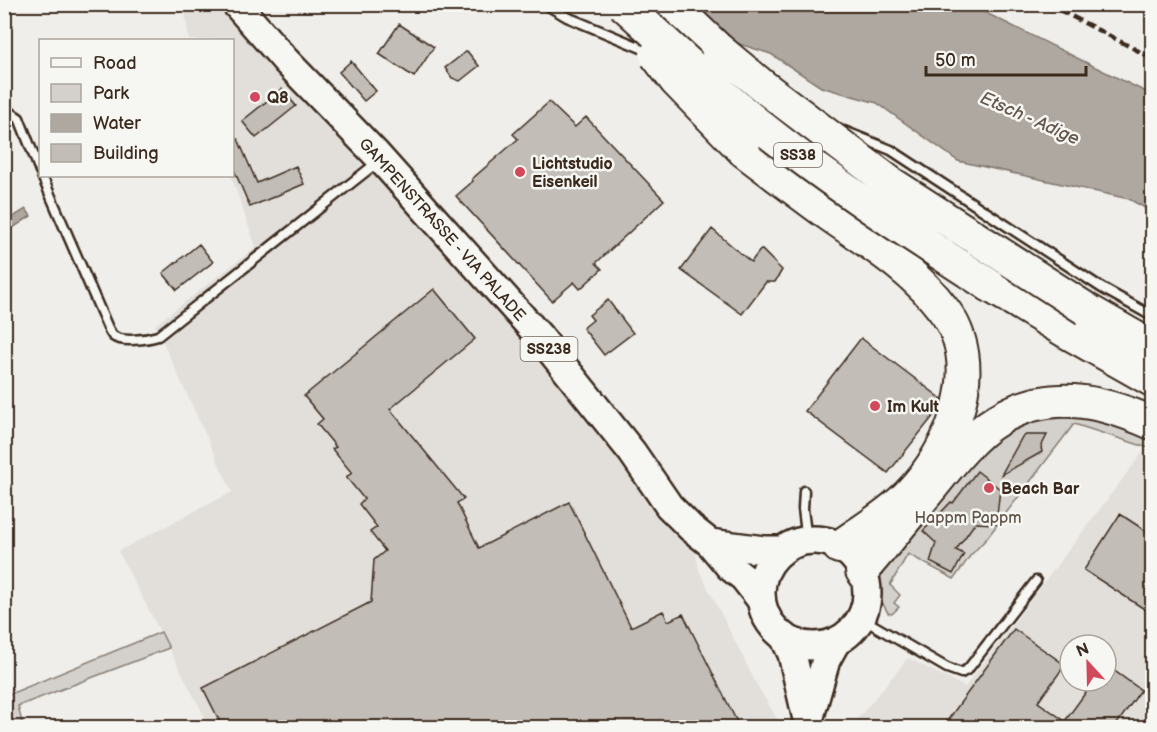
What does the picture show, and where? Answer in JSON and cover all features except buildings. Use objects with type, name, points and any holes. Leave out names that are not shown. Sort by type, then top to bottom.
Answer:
[{"type":"highway","points":[[617,4],[676,81],[744,151],[904,268],[944,309],[955,329],[961,350],[963,372],[955,419],[946,443],[909,494],[883,518],[840,547]]},
{"type":"highway","name":"SS38","points":[[622,4],[758,124],[906,231],[989,285],[1152,380]]},
{"type":"highway","name":"SS38","points":[[671,4],[764,87],[892,184],[1086,309],[1152,347]]},
{"type":"highway","points":[[862,571],[955,458],[993,422],[1013,411],[1036,403],[1079,400],[1122,410],[1152,423]]},
{"type":"main road","name":"GAMPENSTRASSE - VIA PALADE","points":[[236,4],[286,61],[381,159],[539,336],[632,452],[669,506],[710,543],[730,567],[744,578],[761,600]]},
{"type":"main road","points":[[710,543],[764,550],[782,550],[807,541],[826,542],[840,547],[853,557],[862,571],[867,587],[866,603],[861,618]]},
{"type":"main road","points":[[761,600],[765,572],[782,550]]},
{"type":"main road","name":"SS238","points":[[761,600],[769,622],[785,639],[792,654],[809,725]]},
{"type":"main road","name":"SS238","points":[[809,725],[826,660],[836,642],[854,629],[861,618]]},
{"type":"main road","points":[[785,639],[804,645],[818,646],[836,642]]},
{"type":"lane","points":[[545,4],[567,17],[718,79]]},
{"type":"lane","points":[[761,97],[826,124]]},
{"type":"lane","points":[[4,108],[19,118],[39,168]]},
{"type":"lane","points":[[837,128],[891,150],[1102,288],[1152,316]]},
{"type":"lane","points":[[42,177],[108,328],[114,337],[148,339],[158,336],[381,159]]},
{"type":"lane","points":[[804,491],[803,509],[807,541]]},
{"type":"lane","points":[[861,618],[947,668],[960,673],[968,669],[1036,581]]},
{"type":"shaded area","points":[[192,5],[218,5],[362,164],[348,176],[376,154],[691,528],[699,570],[758,687],[782,727],[210,727],[118,551],[232,492],[155,325],[256,247],[231,177],[234,177],[234,39],[189,39],[185,12]]},
{"type":"shaded area","points":[[1152,440],[1152,713],[1142,727],[850,728],[908,658],[965,687]]},
{"type":"green space","name":"Happm Pappm","points":[[1013,411],[1152,423],[1152,449],[1074,424],[954,579],[908,554],[890,585],[900,595],[894,603],[899,607],[892,614],[888,613],[879,592],[879,581],[888,560]]},
{"type":"green space","points":[[161,632],[169,648],[18,706],[23,727],[5,727],[5,696]]},
{"type":"water","name":"Etsch - Adige","points":[[617,5],[970,5],[1152,95],[1152,212],[1129,199],[958,161],[877,103],[821,87],[771,54]]},
{"type":"water","points":[[26,209],[31,216],[5,233],[5,222]]},
{"type":"railway","points":[[1048,4],[1152,58]]},
{"type":"place","name":"Q8","points":[[255,97]]},
{"type":"place","name":"Lichtstudio Eisenkeil","points":[[520,172]]},
{"type":"place","name":"Im Kult","points":[[875,406]]},
{"type":"place","name":"Beach Bar","points":[[989,488]]}]
